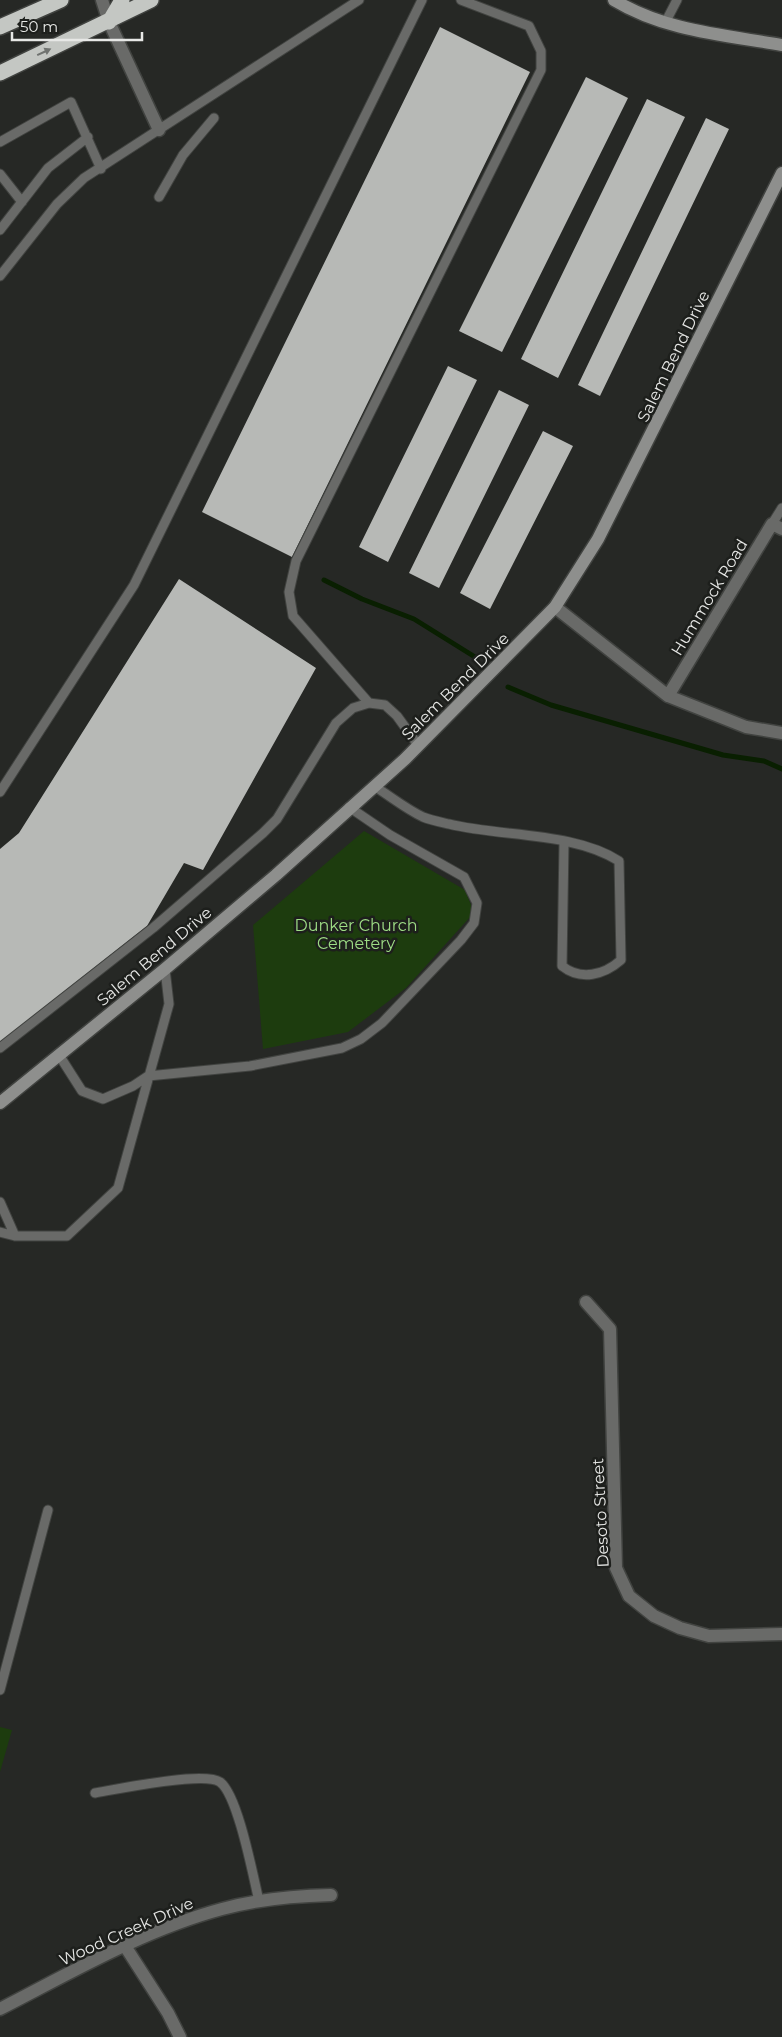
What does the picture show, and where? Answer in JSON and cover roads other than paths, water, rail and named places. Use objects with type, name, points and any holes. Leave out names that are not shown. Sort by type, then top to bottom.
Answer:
[{"type":"highway","points":[[0,27],[61,0]]},
{"type":"highway","points":[[109,22],[122,0]]},
{"type":"highway","points":[[0,73],[109,22],[151,0]]},
{"type":"street","points":[[102,0],[109,22],[159,130]]},
{"type":"street","points":[[614,0],[665,23],[693,30],[782,44]]},
{"type":"street","name":"Salem Bend Drive","points":[[0,1103],[165,969],[276,875],[418,745],[556,607],[598,539],[621,496],[782,173]]},
{"type":"street","name":"Hummock Road","points":[[668,696],[777,527]]},
{"type":"street","points":[[556,607],[668,696],[746,727],[782,734]]},
{"type":"street","name":"Desoto Street","points":[[586,1302],[610,1329],[616,1568],[629,1596],[654,1616],[680,1628],[709,1636],[782,1634]]},
{"type":"street","name":"Wood Creek Drive","points":[[0,2009],[125,1946],[187,1920],[259,1900],[331,1895]]},
{"type":"street","points":[[125,1946],[168,2013],[180,2037]]},
{"type":"lane","points":[[0,276],[57,204],[84,178],[101,169],[359,0]]},
{"type":"lane","points":[[0,792],[134,585],[422,0]]},
{"type":"lane","points":[[369,703],[293,616],[289,592],[296,561],[541,70],[541,50],[529,26],[460,0]]},
{"type":"lane","points":[[665,23],[677,0]]},
{"type":"lane","points":[[0,142],[71,102],[101,169]]},
{"type":"lane","points":[[159,197],[182,154],[214,118]]},
{"type":"lane","points":[[0,230],[48,168],[88,137]]},
{"type":"lane","points":[[0,174],[22,202]]},
{"type":"lane","points":[[777,527],[782,508]]},
{"type":"lane","points":[[0,1048],[153,928],[263,834],[276,818],[336,723],[353,708],[369,703],[385,705],[397,716],[418,745]]},
{"type":"lane","points":[[374,786],[423,817],[472,830],[585,844],[604,851],[620,861],[621,960],[610,970],[600,974],[571,973],[562,966],[564,842]]},
{"type":"lane","points":[[59,1055],[82,1091],[103,1099],[133,1086],[148,1076],[250,1066],[342,1048],[361,1039],[382,1023],[432,972],[474,923],[478,903],[464,878],[390,835],[349,808]]},
{"type":"lane","points":[[0,1232],[15,1236],[67,1236],[118,1188],[169,1004],[165,969]]},
{"type":"lane","points":[[0,1202],[15,1236]]},
{"type":"lane","points":[[0,1690],[48,1510]]},
{"type":"lane","points":[[95,1792],[201,1777],[219,1781],[232,1797],[259,1900]]},
{"type":"waterway","points":[[324,580],[362,599],[414,619],[475,657]]},
{"type":"waterway","points":[[508,687],[551,705],[723,755],[764,761],[782,769]]},
{"type":"park label","name":"Dunker Church Cemetery","points":[[356,934]]}]
